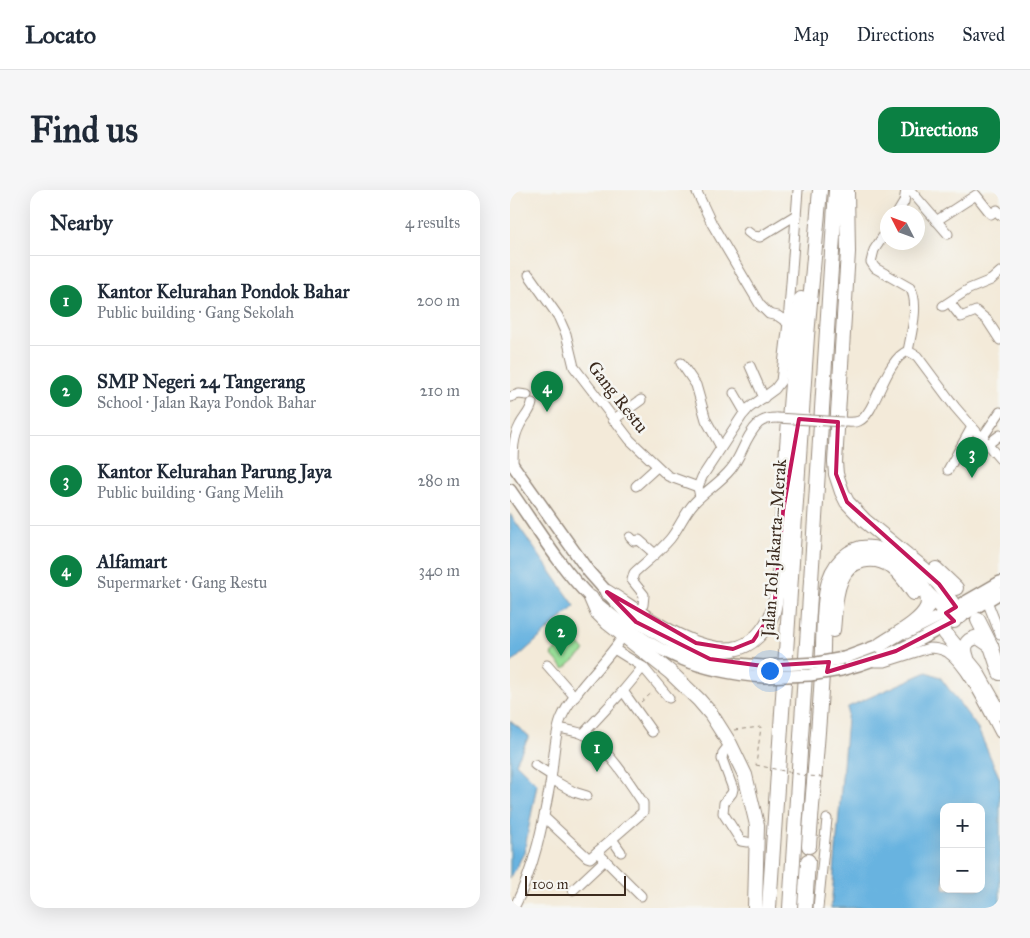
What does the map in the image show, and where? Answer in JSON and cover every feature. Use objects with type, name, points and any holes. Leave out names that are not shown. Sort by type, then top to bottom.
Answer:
[{"type":"highway","name":"Jalan Tol Jakarta–Merak","points":[[769,908],[802,398],[820,190]]},
{"type":"highway","points":[[790,908],[836,190]]},
{"type":"highway","points":[[847,190],[848,252],[835,462],[836,474],[847,502],[865,521],[924,569],[939,584],[954,614]]},
{"type":"highway","points":[[607,592],[661,625],[696,643],[720,648],[740,647],[753,641],[763,630],[774,610],[779,573],[794,352],[803,285],[817,229]]},
{"type":"highway","points":[[782,512],[802,398]]},
{"type":"highway","points":[[855,509],[870,515],[956,588]]},
{"type":"highway","points":[[809,846],[817,743],[839,586],[846,571],[856,562],[864,560],[878,560],[893,568],[928,603],[923,614],[912,624],[880,645]]},
{"type":"highway","points":[[920,593],[954,614]]},
{"type":"highway","points":[[591,598],[598,612],[608,623],[670,672],[700,700],[727,738],[745,775],[756,825],[758,842],[755,908]]},
{"type":"highway","points":[[978,620],[991,646],[1000,673]]},
{"type":"highway","points":[[945,633],[967,658],[1000,713]]},
{"type":"highway","points":[[967,658],[964,650],[965,644],[970,638],[978,637],[991,646]]},
{"type":"highway","points":[[805,908],[808,861]]},
{"type":"main road","points":[[511,463],[575,554],[630,617],[682,649],[710,659],[764,671],[810,675],[841,670],[870,662],[896,651],[1000,582]]},
{"type":"main road","points":[[510,490],[563,564],[591,598],[638,635],[674,657],[712,670],[736,674],[844,658],[987,601],[1000,593]]},
{"type":"street","points":[[696,190],[712,224],[760,305],[770,314],[778,316],[788,323]]},
{"type":"street","points":[[700,497],[698,487],[702,477],[745,412],[775,389],[782,381],[798,190]]},
{"type":"street","points":[[902,205],[906,190]]},
{"type":"street","points":[[910,190],[948,234]]},
{"type":"street","points":[[936,221],[976,195],[991,214],[997,210],[1000,215]]},
{"type":"street","points":[[748,232],[753,236],[760,237],[796,215]]},
{"type":"street","points":[[880,241],[874,250],[871,262],[875,268],[910,288],[914,294],[914,317],[908,351]]},
{"type":"street","points":[[1000,272],[991,280],[969,289],[947,304],[961,317],[976,311],[987,320],[1000,340]]},
{"type":"street","name":"Gang Restu","points":[[529,275],[558,316],[566,334],[574,367],[614,420],[630,440],[668,476],[698,487]]},
{"type":"street","points":[[643,605],[644,595],[633,582],[632,577],[634,573],[671,538],[689,508],[732,469],[739,459],[749,436],[758,424],[764,420],[777,418],[858,422],[864,418],[890,369],[902,354],[908,351]]},
{"type":"street","points":[[908,351],[917,356],[955,407],[1000,459]]},
{"type":"street","points":[[681,362],[696,385],[704,417],[721,447]]},
{"type":"street","points":[[750,366],[764,398]]},
{"type":"street","points":[[734,393],[745,412]]},
{"type":"street","points":[[510,397],[519,394],[530,399],[532,407],[515,436],[511,463]]},
{"type":"street","points":[[614,420],[641,400]]},
{"type":"street","points":[[985,441],[1000,412]]},
{"type":"street","points":[[948,470],[972,427]]},
{"type":"street","points":[[985,441],[1000,434]]},
{"type":"street","points":[[636,486],[657,466]]},
{"type":"street","points":[[630,537],[634,541],[639,540],[655,554]]},
{"type":"street","points":[[987,601],[1000,634]]},
{"type":"street","points":[[514,908],[525,887],[534,860],[544,817],[559,728],[564,714],[575,697],[617,645],[643,667],[669,698]]},
{"type":"street","points":[[870,662],[884,662],[929,648],[936,648],[947,652],[965,672],[1000,733]]},
{"type":"street","points":[[547,665],[575,697]]},
{"type":"street","points":[[583,734],[643,667]]},
{"type":"street","points":[[623,691],[652,732]]},
{"type":"street","points":[[544,817],[586,857],[590,858],[643,812],[643,803],[604,749],[583,734],[559,728]]},
{"type":"street","points":[[727,738],[722,759],[733,789],[724,803],[723,813],[741,841],[747,842]]},
{"type":"street","points":[[535,765],[574,792],[587,796]]},
{"type":"street","points":[[818,908],[827,819]]},
{"type":"street","points":[[612,839],[621,852]]},
{"type":"street","points":[[597,852],[641,896]]},
{"type":"street","points":[[573,890],[604,860]]},
{"type":"path","points":[[635,708],[659,687]]},
{"type":"path","points":[[727,738],[761,727],[756,765],[807,776],[824,777]]},
{"type":"highlighted area","points":[[799,419],[838,422],[836,474],[847,502],[939,584],[956,607],[946,613],[954,621],[896,651],[827,672],[829,662],[763,666],[710,659],[636,622],[607,592],[696,643],[733,649],[753,641],[774,610],[783,511]]},
{"type":"green space","points":[[572,636],[585,651],[564,669],[551,654]]},
{"type":"water","points":[[510,514],[575,606],[510,664]]},
{"type":"water","points":[[927,672],[940,677],[977,727],[1000,779],[1000,908],[831,908],[848,707]]},
{"type":"water","points":[[510,721],[529,736],[516,763],[537,784],[524,853],[510,879]]},
{"type":"place","name":"Alfamart","points":[[547,412]]},
{"type":"place","name":"Kantor Kelurahan Parung Jaya","points":[[972,478]]},
{"type":"place","name":"SMP Negeri 24 Tangerang","points":[[561,656]]},
{"type":"place","name":"Kantor Kelurahan Pondok Bahar","points":[[597,772]]}]
